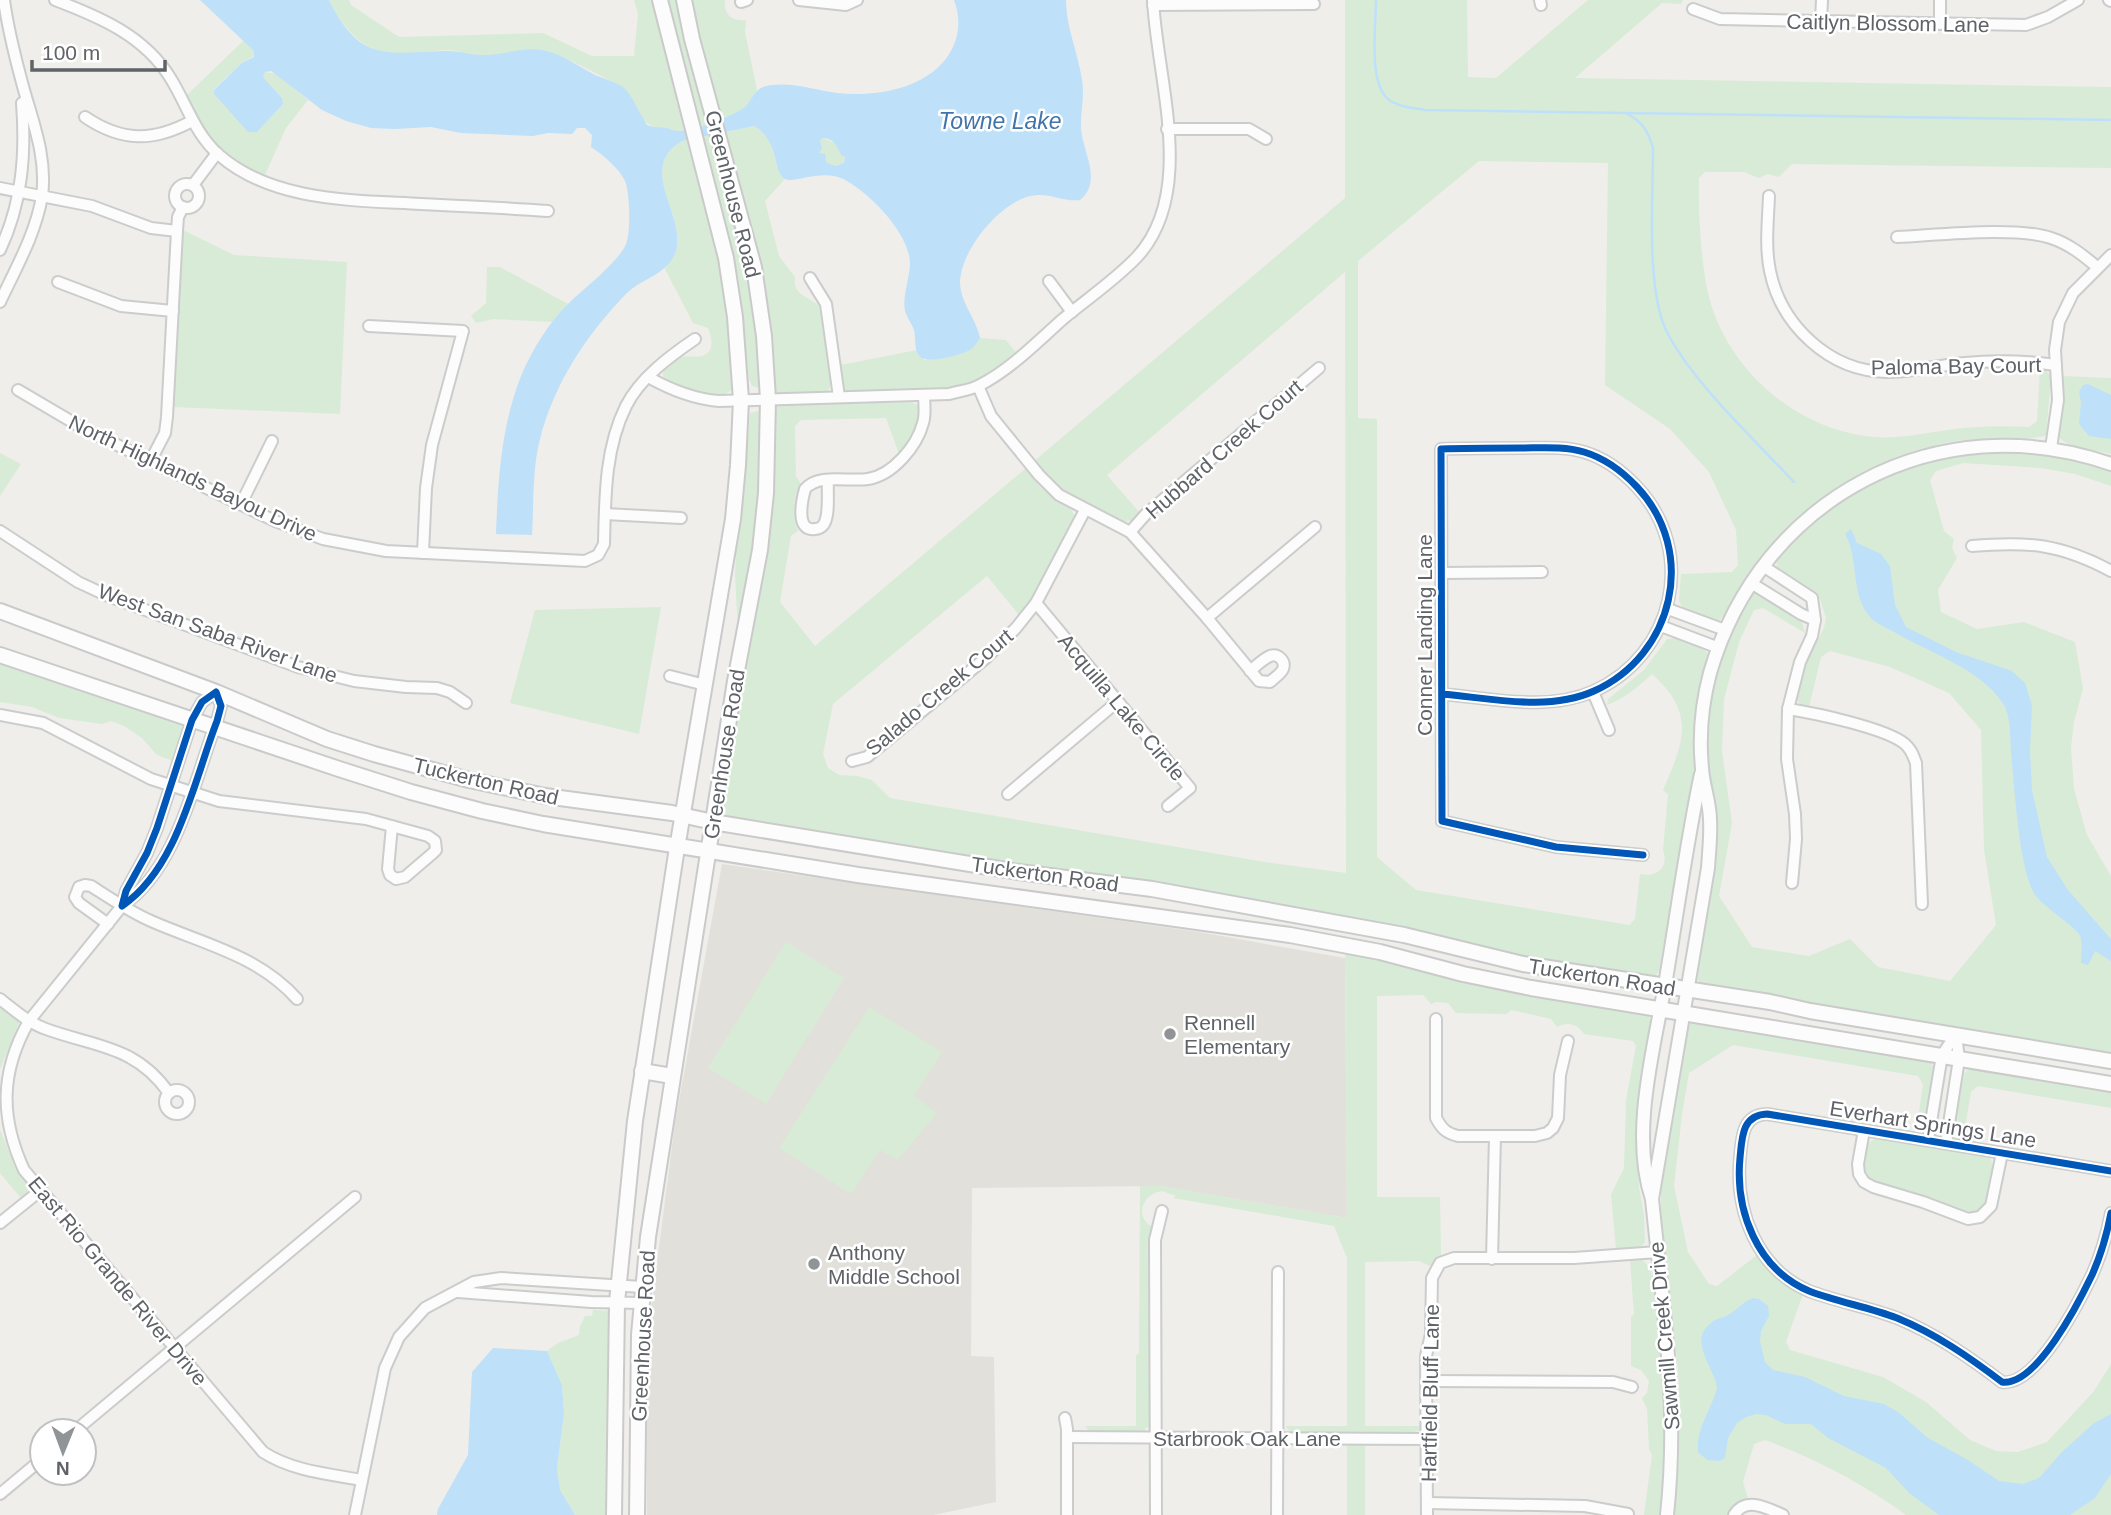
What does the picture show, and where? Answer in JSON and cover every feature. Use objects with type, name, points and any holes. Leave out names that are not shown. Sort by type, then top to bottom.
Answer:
[{"type":"main road","name":"Greenhouse Road","points":[[614,1515],[618,1286],[642,1070],[677,845],[733,519],[741,400],[735,317],[726,258],[660,0]]},
{"type":"main road","name":"Greenhouse Road","points":[[637,1515],[642,1287],[672,1076],[735,681],[760,550],[766,493],[768,399],[764,336],[754,267],[692,39],[684,0]]},
{"type":"main road","name":"Tuckerton Road","points":[[0,611],[216,692],[327,739],[423,768],[545,796],[1019,872],[1152,889],[1404,935],[1523,964],[1770,1002],[2111,1061]]},
{"type":"main road","name":"Tuckerton Road","points":[[0,655],[411,792],[543,824],[858,874],[1304,938],[1380,952],[1504,983],[2111,1084]]},
{"type":"main road","points":[[1304,938],[1308,918]]},
{"type":"main road","points":[[642,1070],[672,1076]]},
{"type":"street","points":[[0,302],[30,236],[41,197],[42,154],[21,79],[4,0]]},
{"type":"street","points":[[55,0],[92,14],[138,41],[156,58],[170,77],[192,121],[217,153],[242,171],[265,182],[332,198],[548,211]]},
{"type":"street","points":[[799,0],[846,5],[857,0]]},
{"type":"street","points":[[1821,21],[1822,0]]},
{"type":"street","points":[[1940,0],[1940,24]]},
{"type":"street","name":"Caitlyn Blossom Lane","points":[[1693,9],[1720,19],[2025,25],[2048,17],[2078,0]]},
{"type":"street","points":[[648,377],[673,391],[702,399],[949,394],[978,386],[1006,369],[1136,258],[1153,235],[1166,205],[1170,176],[1153,2],[1314,4]]},
{"type":"street","points":[[0,250],[20,193],[24,131],[21,79]]},
{"type":"street","points":[[85,117],[113,133],[139,137],[168,132],[192,121]]},
{"type":"street","points":[[1167,129],[1249,129],[1266,139]]},
{"type":"street","points":[[193,185],[217,153]]},
{"type":"street","points":[[181,185],[193,185],[199,191],[199,200],[191,207],[183,207],[176,200],[175,191],[181,185]]},
{"type":"street","points":[[0,188],[92,206],[151,228],[177,231]]},
{"type":"street","name":"Paloma Bay Court","points":[[1769,196],[1769,260],[1774,287],[1792,322],[1812,344],[1825,353],[1858,368],[1884,372],[1988,361],[2056,365]]},
{"type":"street","points":[[151,460],[165,433],[178,218],[183,207]]},
{"type":"street","points":[[1897,237],[2017,232],[2050,237],[2078,250],[2097,267]]},
{"type":"street","points":[[2051,448],[2058,400],[2055,349],[2059,322],[2073,293],[2111,255]]},
{"type":"street","points":[[810,278],[827,304],[839,397]]},
{"type":"street","points":[[1049,281],[1072,312]]},
{"type":"street","points":[[58,282],[121,306],[173,311]]},
{"type":"street","points":[[369,326],[463,331],[432,444],[426,488],[423,553]]},
{"type":"street","points":[[681,518],[605,514],[609,453],[626,405],[648,377],[671,355],[695,338]]},
{"type":"street","name":"Hubbard Creek Court","points":[[1130,532],[1146,514],[1319,368]]},
{"type":"street","points":[[978,386],[991,416],[1039,475],[1059,495],[1130,532],[1208,618],[1250,671]]},
{"type":"street","name":"North Highlands Bayou Drive","points":[[18,390],[57,415],[241,504],[323,539],[386,551],[585,561],[598,555],[604,544],[605,514]]},
{"type":"street","points":[[828,480],[826,520],[817,530],[810,530],[804,527],[801,520],[805,489],[816,480],[869,478],[882,474],[904,456],[917,440],[925,419],[924,395]]},
{"type":"street","points":[[241,504],[272,441]]},
{"type":"street","points":[[1702,769],[1701,727],[1710,675],[1725,630],[1763,566],[1806,519],[1849,487],[1898,464],[1949,450],[2002,444],[2051,448],[2111,464]]},
{"type":"street","name":"Conner Landing Lane","points":[[1643,855],[1556,847],[1442,821],[1441,449],[1563,449],[1584,452],[1607,463],[1628,478],[1645,496],[1658,517],[1667,541],[1671,566],[1668,608]]},
{"type":"street","name":"Salado Creek Court","points":[[852,761],[867,757],[987,657],[1036,603],[1085,510]]},
{"type":"street","points":[[1208,618],[1315,527]]},
{"type":"street","name":"West San Saba River Lane","points":[[0,531],[78,582],[108,596],[298,667],[380,685],[437,688],[450,692],[466,703]]},
{"type":"street","points":[[1972,546],[2014,542],[2047,546],[2080,555],[2111,571]]},
{"type":"street","points":[[0,544],[19,545]]},
{"type":"street","points":[[1763,566],[1812,598],[1815,620],[1812,636],[1793,685],[1788,709],[1787,758],[1796,814],[1792,883]]},
{"type":"street","points":[[1441,573],[1542,572]]},
{"type":"street","points":[[1751,583],[1815,620]]},
{"type":"street","name":"Acquilla Lake Circle","points":[[1036,603],[1190,788],[1168,806]]},
{"type":"street","points":[[1442,694],[1551,702],[1593,692],[1629,670],[1644,654],[1661,626],[1668,608],[1725,630]]},
{"type":"street","points":[[1661,626],[1719,648]]},
{"type":"street","points":[[670,676],[705,685]]},
{"type":"street","name":"East Rio Grande River Drive","points":[[122,906],[126,891],[157,828],[192,720],[202,702],[216,692],[221,706],[173,842],[137,896],[122,906],[29,1021],[17,1041],[1,1090],[0,1107],[12,1152],[41,1190],[263,1452],[276,1461],[293,1466],[362,1480]]},
{"type":"street","points":[[1593,692],[1609,730]]},
{"type":"street","points":[[1008,794],[1117,702]]},
{"type":"street","points":[[1788,709],[1825,716],[1898,739],[1913,753],[1916,763],[1922,904]]},
{"type":"street","points":[[0,715],[43,723],[131,770],[192,793],[237,805],[345,815],[392,826],[429,836],[435,841],[436,849],[433,853],[405,877],[396,879],[390,875],[388,869],[392,826]]},
{"type":"street","points":[[184,745],[206,752]]},
{"type":"street","name":"Sawmill Creek Drive","points":[[1667,1515],[1672,1476],[1671,1370],[1652,1199],[1644,1176],[1644,1128],[1661,1008],[1702,769]]},
{"type":"street","name":"Sawmill Creek Drive","points":[[1652,1199],[1710,844],[1709,801],[1702,769]]},
{"type":"street","points":[[108,924],[79,903],[75,897],[79,887],[91,886],[150,920],[248,960],[279,980],[297,999]]},
{"type":"street","points":[[0,999],[29,1021],[45,1029],[104,1045],[145,1065],[169,1093]]},
{"type":"street","points":[[1436,1019],[1436,1113],[1441,1128],[1458,1136],[1535,1136],[1547,1133],[1553,1128],[1558,1118],[1560,1075],[1568,1041]]},
{"type":"street","points":[[1928,1140],[1942,1055],[1956,1034]]},
{"type":"street","points":[[1946,1143],[1959,1059],[1956,1034]]},
{"type":"street","name":"Everhart Springs Lane","points":[[2111,1171],[1758,1114],[1750,1118],[1744,1126],[1738,1180],[1743,1215],[1758,1246],[1781,1273],[1811,1291],[1895,1318],[1923,1330],[1950,1345],[2002,1382],[2009,1383],[2023,1377],[2068,1320],[2092,1274],[2111,1213]]},
{"type":"street","points":[[1864,1130],[1858,1164],[1859,1174],[1864,1182],[1968,1219],[1980,1217],[1991,1206],[2003,1153]]},
{"type":"street","points":[[1495,1136],[1492,1259],[1607,1257],[1658,1252]]},
{"type":"street","points":[[0,1223],[41,1190]]},
{"type":"street","points":[[92,1417],[355,1197]]},
{"type":"street","points":[[1156,1515],[1155,1240],[1162,1211]]},
{"type":"street","name":"Hartfield Bluff Lane","points":[[1427,1509],[1426,1356],[1431,1334],[1434,1270],[1449,1258],[1492,1259]]},
{"type":"street","points":[[1277,1515],[1278,1272]]},
{"type":"street","points":[[355,1515],[385,1368],[391,1351],[404,1330],[425,1308],[474,1282],[501,1278],[642,1287]]},
{"type":"street","points":[[523,1296],[525,1279]]},
{"type":"street","points":[[456,1292],[640,1303]]},
{"type":"street","points":[[1427,1381],[1613,1382],[1632,1387]]},
{"type":"street","points":[[1065,1418],[1068,1515]]},
{"type":"street","name":"Starbrook Oak Lane","points":[[1067,1437],[1426,1439]]},
{"type":"street","points":[[0,1494],[28,1471]]},
{"type":"street","points":[[1735,1512],[1749,1504],[1760,1505],[1783,1515]]},
{"type":"street","points":[[1427,1509],[1585,1506],[1628,1514]]},
{"type":"shaded area","name":"Anthony Middle School","points":[[722,864],[1199,932],[1345,958],[1347,1218],[1160,1186],[972,1188],[971,1356],[994,1357],[996,1502],[933,1515],[647,1515],[647,1341],[675,1123]]},
{"type":"green space","points":[[329,0],[349,0],[351,5],[399,37],[543,33],[592,56],[634,56],[638,14],[634,0],[653,0],[681,114],[694,111],[664,0],[725,0],[725,9],[730,16],[737,20],[746,20],[745,32],[757,90],[745,107],[723,118],[681,131],[661,129],[642,118],[627,91],[566,59],[537,55],[477,55],[449,50],[402,54],[384,52],[373,49],[355,37]]},
{"type":"green space","points":[[1345,0],[1467,0],[1468,77],[1496,78],[1588,0],[1683,0],[1681,4],[1662,3],[1575,78],[2111,87],[2111,168],[1792,164],[1779,177],[1768,174],[1759,178],[1744,172],[1705,172],[1699,178],[1703,263],[1715,316],[1744,366],[1786,405],[1837,430],[1865,436],[1903,436],[1973,427],[2029,427],[2037,421],[2040,368],[2045,369],[2051,377],[2046,435],[1956,441],[1917,450],[1882,463],[1849,480],[1820,500],[1792,525],[1768,552],[1725,616],[1718,621],[1683,608],[1679,601],[1681,574],[1732,572],[1738,565],[1736,530],[1709,472],[1670,429],[1605,385],[1608,163],[1479,161],[1358,261],[1358,418],[1377,419],[1377,857],[1416,890],[1629,925],[1635,919],[1640,874],[1657,873],[1663,866],[1668,794],[1663,790],[1676,757],[1682,729],[1675,702],[1652,674],[1631,692],[1607,705],[1608,699],[1644,670],[1667,639],[1675,638],[1703,649],[1707,652],[1708,661],[1696,725],[1694,772],[1662,968],[1654,977],[1519,957],[733,818],[726,815],[725,809],[722,808],[738,629],[735,575],[737,530],[750,413],[782,405],[911,402],[919,406],[920,420],[899,454],[886,418],[801,420],[795,426],[796,476],[803,487],[796,508],[798,531],[791,536],[780,602],[815,646],[1026,468],[1040,487],[1071,509],[1075,517],[1040,587],[1019,615],[987,576],[833,704],[823,754],[828,768],[839,775],[872,780],[890,798],[1265,862],[1346,873],[1345,272],[1107,475],[1140,513],[1132,520],[1123,522],[1063,490],[1033,462],[1345,198]]},
{"type":"green space","points":[[244,40],[254,51],[254,56],[242,63],[214,89],[214,94],[257,132],[283,104],[282,98],[263,77],[265,72],[276,74],[308,100],[286,128],[264,177],[238,161],[218,144],[200,123],[186,96]]},
{"type":"green space","points":[[754,126],[771,144],[777,165],[785,179],[765,201],[779,256],[795,277],[800,293],[822,310],[832,383],[827,393],[781,394],[752,386],[741,311],[705,152],[691,156],[698,184],[703,185],[725,287],[734,384],[733,389],[722,396],[682,389],[668,382],[663,375],[667,366],[676,359],[707,354],[711,336],[708,328],[693,323],[665,269],[678,244],[674,217],[662,176],[663,163],[669,151],[682,141]]},
{"type":"green space","points":[[823,138],[837,144],[845,157],[844,163],[835,166],[826,162],[819,153],[820,140]]},
{"type":"green space","points":[[183,230],[234,255],[347,262],[340,414],[174,407]]},
{"type":"green space","points":[[487,267],[500,267],[568,304],[553,322],[493,319],[476,323],[471,316],[486,303]]},
{"type":"green space","points":[[980,338],[1006,340],[1017,354],[986,377],[971,384],[919,393],[850,393],[842,387],[841,365],[917,350],[919,356],[925,360],[975,346]]},
{"type":"green space","points":[[2062,376],[2111,378],[2111,454],[2076,447],[2059,437]]},
{"type":"green space","points":[[2036,450],[2111,468],[2111,486],[2075,474],[2041,468],[1963,463],[1936,471],[1930,480],[1944,531],[1954,539],[1952,548],[1957,558],[1938,590],[1941,612],[1977,629],[2024,622],[2075,642],[2083,688],[2074,722],[2071,748],[2074,789],[2087,835],[2111,876],[2111,1054],[1701,985],[1696,978],[1715,814],[1708,752],[1709,715],[1727,639],[1743,605],[1753,592],[1762,594],[1802,622],[1805,633],[1763,608],[1754,610],[1739,642],[1724,700],[1722,751],[1732,823],[1719,896],[1752,947],[1809,956],[1850,939],[1878,967],[1950,981],[1996,925],[1984,850],[1981,730],[1949,693],[1890,667],[1830,651],[1821,657],[1809,707],[1801,705],[1796,699],[1801,678],[1826,618],[1820,599],[1777,567],[1776,557],[1818,516],[1882,476],[1953,454]]},
{"type":"green space","points":[[0,453],[21,464],[0,496]]},
{"type":"green space","points":[[661,607],[639,734],[510,703],[535,610]]},
{"type":"green space","points":[[0,658],[179,720],[182,734],[173,761],[157,755],[142,738],[111,721],[102,724],[59,718],[32,707],[0,702]]},
{"type":"green space","points":[[786,942],[844,978],[766,1104],[708,1068]]},
{"type":"green space","points":[[1345,950],[1648,1014],[1653,1025],[1639,1131],[1639,1187],[1645,1243],[1638,1249],[1616,1250],[1611,1194],[1624,1168],[1626,1100],[1636,1046],[1633,1041],[1584,1034],[1572,1024],[1557,1027],[1551,1019],[1512,1010],[1506,1014],[1456,1013],[1448,1003],[1431,1004],[1423,995],[1377,996],[1377,1197],[1440,1197],[1441,1256],[1430,1266],[1419,1261],[1365,1262],[1365,1426],[1421,1426],[1419,1430],[1292,1433],[1285,1426],[1347,1426],[1347,1258],[1334,1226],[1173,1198],[1176,1196],[1162,1191],[1146,1200],[1142,1211],[1151,1226],[1150,1427],[1145,1428],[1145,1432],[1089,1431],[1085,1426],[1136,1426],[1140,1186],[1160,1186],[1347,1218]]},
{"type":"green space","points":[[0,1004],[18,1018],[19,1023],[0,1069]]},
{"type":"green space","points":[[869,1007],[942,1052],[914,1096],[937,1113],[898,1160],[880,1150],[851,1194],[779,1148]]},
{"type":"green space","points":[[1693,1022],[1930,1061],[1935,1071],[1926,1126],[1916,1133],[1923,1084],[1918,1076],[1733,1045],[1689,1073],[1674,1186],[1688,1252],[1709,1284],[1717,1286],[1757,1255],[1778,1278],[1803,1294],[1786,1342],[1790,1350],[1883,1377],[1926,1402],[1970,1440],[1996,1451],[2018,1452],[2047,1442],[2094,1391],[2111,1364],[2111,1515],[1906,1515],[1873,1492],[1838,1473],[1765,1440],[1754,1444],[1743,1482],[1748,1499],[1735,1505],[1728,1515],[1673,1515],[1679,1399],[1663,1245],[1661,1184],[1686,1032]]},
{"type":"green space","points":[[1975,1066],[2111,1088],[2111,1108],[1978,1086],[1971,1092],[1963,1140],[1959,1139],[1954,1130],[1964,1073]]},
{"type":"green space","points":[[0,1130],[13,1161],[28,1183],[28,1191],[21,1198],[0,1173]]},
{"type":"green space","points":[[1878,1137],[1990,1158],[1994,1168],[1981,1210],[1968,1213],[1914,1192],[1872,1181],[1865,1176],[1863,1164],[1867,1144]]},
{"type":"green space","points":[[1642,1260],[1650,1267],[1664,1346],[1668,1440],[1661,1515],[1644,1515],[1652,1455],[1649,1449],[1647,1409],[1642,1398],[1647,1393],[1649,1381],[1641,1370],[1631,1366],[1631,1317],[1634,1314],[1630,1261]]},
{"type":"green space","points":[[593,1310],[609,1311],[611,1316],[609,1515],[575,1515],[560,1490],[557,1468],[564,1414],[562,1385],[547,1351],[558,1343],[579,1335],[585,1316],[592,1316]]},
{"type":"green space","points":[[1347,1444],[1365,1444],[1365,1515],[1347,1515]]},
{"type":"water","name":"Towne Lake","points":[[200,0],[329,0],[352,35],[376,50],[406,53],[451,51],[482,55],[524,50],[546,51],[621,86],[628,92],[647,125],[677,131],[701,126],[737,112],[745,107],[759,89],[772,85],[866,94],[910,85],[935,70],[950,53],[958,31],[954,0],[1066,0],[1082,80],[1081,129],[1090,166],[1090,184],[1080,200],[1043,195],[1024,198],[1011,205],[986,227],[967,256],[960,283],[963,298],[980,338],[970,350],[929,360],[923,359],[917,353],[914,330],[905,311],[910,263],[908,251],[888,216],[867,196],[847,181],[829,175],[785,179],[778,169],[768,139],[754,126],[682,141],[669,152],[663,165],[666,194],[676,225],[678,240],[675,254],[665,267],[632,289],[611,310],[585,343],[563,380],[546,419],[537,451],[532,535],[496,534],[505,434],[514,395],[536,346],[549,327],[571,301],[609,266],[626,244],[629,212],[625,181],[615,167],[591,147],[592,135],[585,128],[577,128],[572,134],[548,133],[533,136],[461,133],[431,127],[371,128],[322,110],[271,71],[265,72],[263,77],[282,98],[283,104],[257,132],[248,132],[214,94],[214,90],[242,63],[254,57],[254,51]],"holes":[[[823,138],[835,143],[845,157],[844,163],[835,166],[826,162],[825,154],[819,153],[822,149],[820,140]]]},
{"type":"water","points":[[2088,384],[2111,395],[2111,439],[2089,436],[2079,424],[2079,392],[2083,385]]},
{"type":"water","points":[[1851,529],[1857,543],[1881,554],[1890,566],[1895,605],[1906,627],[1956,652],[2012,671],[2025,683],[2032,705],[2032,790],[2047,857],[2068,890],[2111,939],[2111,961],[2095,951],[2088,965],[2081,963],[2080,936],[2034,893],[2024,865],[2009,722],[2004,705],[1995,693],[1969,672],[1871,618],[1864,609],[1857,588],[1850,544],[1845,534]]},
{"type":"water","points":[[1753,1298],[1768,1306],[1769,1316],[1761,1331],[1760,1341],[1765,1362],[1773,1370],[1805,1377],[1844,1396],[1884,1404],[1898,1412],[1928,1438],[1999,1481],[2023,1484],[2039,1478],[2062,1452],[2094,1423],[2111,1414],[2111,1474],[2095,1498],[2070,1515],[1939,1515],[1909,1493],[1886,1468],[1828,1438],[1811,1424],[1785,1424],[1766,1415],[1756,1414],[1737,1423],[1728,1438],[1725,1458],[1720,1461],[1707,1460],[1698,1452],[1699,1435],[1717,1388],[1704,1355],[1704,1330]]},
{"type":"water","points":[[493,1348],[547,1351],[562,1385],[564,1414],[557,1468],[560,1490],[575,1515],[437,1515],[468,1455],[472,1372]]},
{"type":"waterway","points":[[1376,0],[1374,52],[1382,91],[1392,102],[1416,109],[2111,120]]},
{"type":"waterway","points":[[1628,114],[1644,128],[1653,148],[1653,266],[1660,312],[1666,330],[1707,389],[1794,482]]},
{"type":"cycle path","points":[[1442,694],[1519,702],[1558,701],[1594,691],[1621,675],[1643,653],[1659,628],[1668,600],[1671,571],[1667,541],[1656,513],[1637,487],[1619,471],[1591,455],[1569,449],[1441,449],[1442,821],[1556,847],[1643,855]]},
{"type":"cycle path","points":[[216,692],[221,706],[182,821],[157,869],[141,890],[122,906],[126,891],[157,828],[192,720],[202,702],[216,692]]},
{"type":"cycle path","points":[[2111,1171],[1767,1114],[1753,1118],[1745,1128],[1739,1178],[1741,1198],[1753,1236],[1763,1253],[1791,1281],[1809,1291],[1911,1324],[1952,1347],[2002,1382],[2015,1380],[2029,1371],[2067,1322],[2092,1275],[2111,1213]]},
{"type":"place","name":"Rennell Elementary","points":[[1170,1034]]},
{"type":"place","name":"Anthony Middle School","points":[[814,1264]]}]
